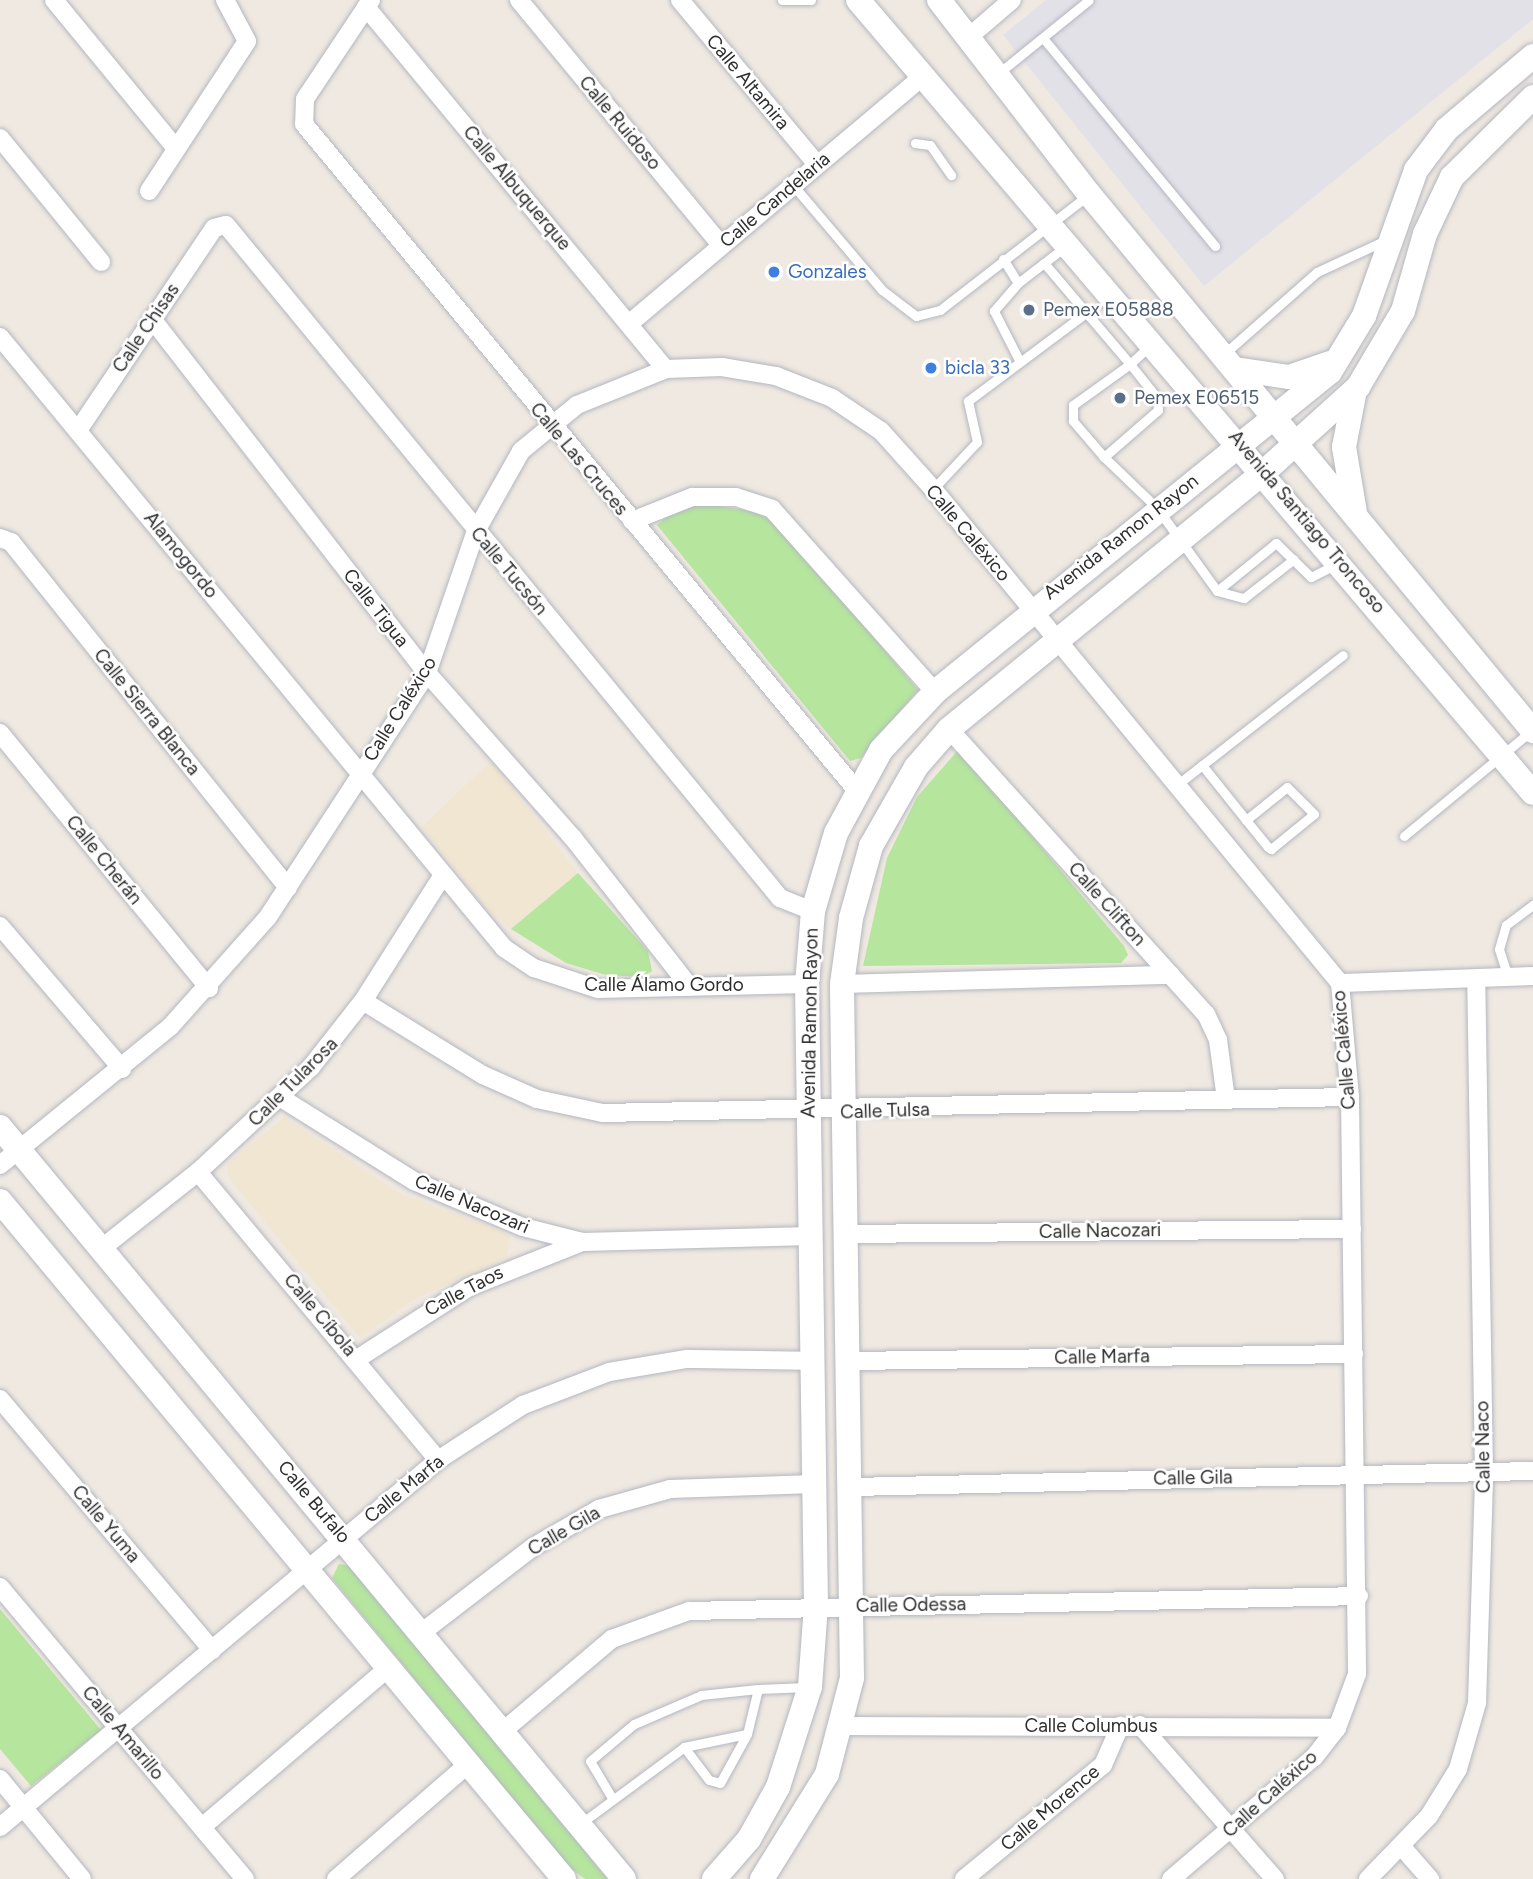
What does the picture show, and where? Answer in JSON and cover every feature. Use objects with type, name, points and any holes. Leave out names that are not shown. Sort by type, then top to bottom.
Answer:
[{"type":"main road","name":"Avenida Santiago Troncoso","points":[[858,0],[921,78],[1240,442],[1533,793]]},
{"type":"main road","name":"Avenida Santiago Troncoso","points":[[939,0],[1000,72],[1089,194],[1533,730]]},
{"type":"main road","name":"Avenida Ramon Rayon","points":[[714,1879],[749,1839],[778,1787],[810,1687],[816,1605],[807,984],[813,911],[836,834],[881,750],[934,692],[1031,609],[1338,361],[1364,316],[1387,240],[1416,170],[1447,129],[1533,57]]},
{"type":"main road","name":"Avenida Ramon Rayon","points":[[762,1879],[803,1822],[844,1726],[855,1606],[842,984],[855,897],[870,846],[916,767],[949,729],[1264,472],[1358,387],[1403,311],[1425,234],[1452,177],[1533,97]]},
{"type":"main road","points":[[1229,362],[1289,377],[1338,361]]},
{"type":"main road","points":[[1356,517],[1344,447],[1358,387]]},
{"type":"main road","name":"Calle Bufalo","points":[[0,1127],[9,1158],[102,1248],[624,1879]]},
{"type":"main road","points":[[0,1201],[387,1669],[465,1768],[564,1879]]},
{"type":"street","points":[[54,0],[174,146]]},
{"type":"street","points":[[149,191],[174,146],[247,41],[225,0]]},
{"type":"street","name":"Calle Ruidoso","points":[[519,0],[721,245]]},
{"type":"street","name":"Calle Altamira","points":[[680,0],[817,163]]},
{"type":"street","points":[[970,36],[1012,0]]},
{"type":"street","name":"Calle Las Cruces","points":[[368,4],[305,99],[304,124],[549,425],[858,792]]},
{"type":"street","name":"Calle Albuquerque","points":[[368,4],[666,369]]},
{"type":"street","name":"Calle Candelaria","points":[[629,323],[921,78]]},
{"type":"street","points":[[0,138],[101,262]]},
{"type":"street","name":"Calle Chisas","points":[[79,429],[214,228]]},
{"type":"street","name":"Calle Tucsón","points":[[214,228],[233,230],[476,531],[780,898],[813,911]]},
{"type":"street","name":"Calle Tigua","points":[[152,319],[427,673],[573,838],[690,986]]},
{"type":"street","name":"Alamogordo","points":[[0,337],[79,429],[358,776]]},
{"type":"street","name":"Calle Caléxico","points":[[9,1158],[122,1069],[209,988],[288,888],[427,673],[476,531],[522,451],[549,425],[577,405],[666,369],[722,366],[762,373],[832,398],[881,431],[933,489],[1340,983],[1349,1097],[1359,1596],[1357,1674],[1337,1728],[1231,1830],[1171,1879]]},
{"type":"street","points":[[632,521],[692,497],[736,497],[772,509],[934,692]]},
{"type":"street","name":"Calle Sierra Blanca","points":[[2,538],[288,888]]},
{"type":"street","name":"Calle Clifton","points":[[949,729],[1171,975],[1214,1032],[1226,1099]]},
{"type":"street","name":"Calle Cherán","points":[[0,733],[209,988]]},
{"type":"street","name":"Calle Álamo Gordo","points":[[358,776],[441,878],[504,948],[534,968],[598,989],[807,984]]},
{"type":"street","name":"Calle Tularosa","points":[[102,1248],[198,1172],[281,1098],[363,1001],[441,878]]},
{"type":"street","points":[[0,926],[122,1069]]},
{"type":"street","points":[[842,984],[1171,975]]},
{"type":"street","points":[[1340,983],[1533,976]]},
{"type":"street","name":"Calle Naco","points":[[1368,1879],[1402,1847],[1458,1769],[1477,1703],[1484,1474],[1476,979]]},
{"type":"street","name":"Calle Tulsa","points":[[363,1001],[483,1075],[537,1098],[603,1112],[845,1112],[1349,1097]]},
{"type":"street","name":"Calle Nacozari","points":[[281,1098],[414,1181],[523,1227],[582,1242],[811,1236]]},
{"type":"street","name":"Calle Cíbola","points":[[198,1172],[357,1359],[438,1460]]},
{"type":"street","name":"Calle Nacozari","points":[[847,1234],[1352,1229]]},
{"type":"street","name":"Calle Taos","points":[[357,1359],[469,1287],[582,1242]]},
{"type":"street","name":"Calle Marfa","points":[[850,1361],[1354,1354]]},
{"type":"street","name":"Calle Marfa","points":[[0,1827],[438,1460],[523,1405],[609,1372],[687,1359],[812,1361]]},
{"type":"street","name":"Calle Yuma","points":[[0,1399],[212,1650]]},
{"type":"street","name":"Calle Gila","points":[[853,1487],[1533,1471]]},
{"type":"street","name":"Calle Gila","points":[[421,1633],[533,1547],[599,1509],[670,1489],[814,1484]]},
{"type":"street","name":"Calle Amarillo","points":[[0,1587],[245,1879]]},
{"type":"street","name":"Calle Odessa","points":[[503,1731],[559,1679],[644,1623],[733,1606],[1359,1596]]},
{"type":"street","points":[[202,1827],[387,1669]]},
{"type":"street","points":[[1140,1725],[1275,1879]]},
{"type":"street","name":"Calle Columbus","points":[[844,1726],[1140,1725],[1337,1728]]},
{"type":"street","name":"Calle Morence","points":[[964,1879],[1102,1765],[1121,1726]]},
{"type":"street","points":[[336,1879],[465,1768]]},
{"type":"street","points":[[0,1779],[82,1879]]},
{"type":"street","points":[[1402,1847],[1430,1879]]},
{"type":"lane","points":[[782,0],[811,0]]},
{"type":"lane","points":[[1000,72],[1089,0]]},
{"type":"lane","points":[[1042,38],[1214,246]]},
{"type":"lane","points":[[915,143],[930,145],[951,175]]},
{"type":"lane","points":[[793,185],[907,313],[940,310],[1048,222],[1089,194]]},
{"type":"lane","points":[[1229,362],[1317,272],[1387,240]]},
{"type":"lane","points":[[1020,362],[994,311],[1018,283],[1068,245]]},
{"type":"lane","points":[[1003,259],[1018,283]]},
{"type":"lane","points":[[1044,263],[1157,398],[1158,410],[1104,457]]},
{"type":"lane","points":[[933,489],[977,442],[968,401],[1087,312]]},
{"type":"lane","points":[[1154,342],[1130,364],[1073,405],[1073,422],[1104,457],[1157,508],[1217,591],[1244,598],[1294,559]]},
{"type":"lane","points":[[1217,591],[1270,545],[1281,544],[1311,577],[1340,562]]},
{"type":"lane","points":[[1178,784],[1343,655]]},
{"type":"lane","points":[[1404,836],[1533,730]]},
{"type":"lane","points":[[1202,765],[1246,820],[1277,849],[1314,814],[1287,787],[1246,820]]},
{"type":"lane","points":[[1508,977],[1499,949],[1506,925],[1533,905]]},
{"type":"lane","points":[[612,1798],[590,1761],[634,1724],[701,1695],[810,1687]]},
{"type":"lane","points":[[684,1747],[709,1780],[720,1783],[747,1734],[758,1689]]},
{"type":"lane","points":[[580,1825],[612,1798],[684,1747],[747,1734]]},
{"type":"shaded area","points":[[1046,0],[1533,0],[1533,19],[1204,286],[1003,35]]},
{"type":"shaded area","points":[[491,761],[578,873],[511,929],[484,906],[422,827]]},
{"type":"shaded area","points":[[284,1117],[401,1194],[510,1236],[507,1257],[413,1300],[360,1338],[229,1178],[227,1164]]},
{"type":"green space","points":[[704,504],[758,512],[782,528],[918,690],[861,758],[850,761],[657,525],[673,511]]},
{"type":"green space","points":[[959,749],[1124,946],[1128,955],[1121,963],[863,966],[887,858],[917,797]]},
{"type":"green space","points":[[578,873],[648,951],[652,971],[642,977],[606,975],[566,963],[511,929]]},
{"type":"green space","points":[[339,1564],[351,1566],[608,1879],[585,1879],[566,1865],[332,1578]]},
{"type":"green space","points":[[0,1609],[101,1730],[31,1786],[0,1749]]},
{"type":"place","name":"Gonzales","points":[[774,272]]},
{"type":"place","name":"Pemex E05888","points":[[1029,310]]},
{"type":"place","name":"bicla 33","points":[[931,368]]},
{"type":"place","name":"Pemex E06515","points":[[1120,398]]}]
